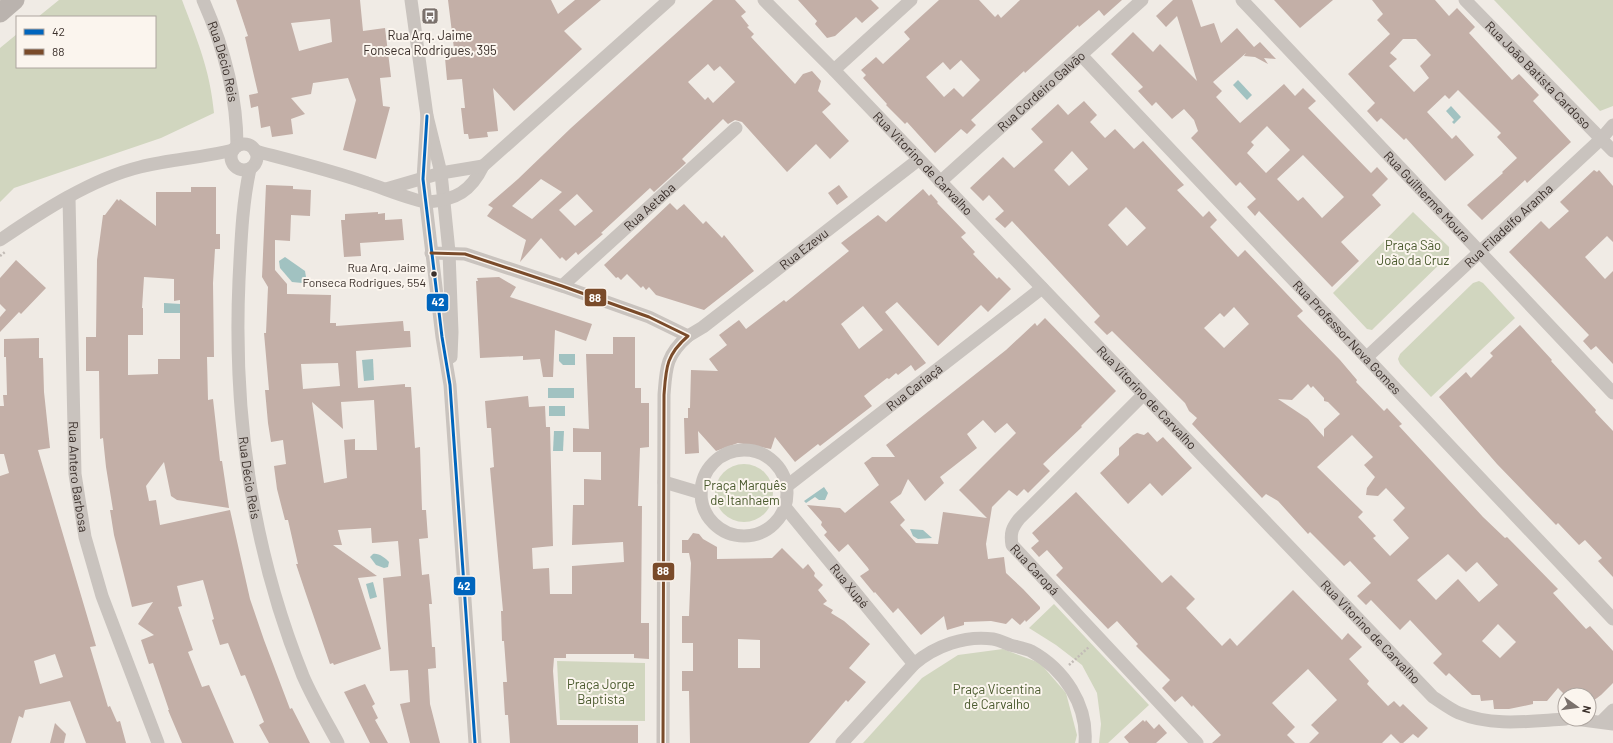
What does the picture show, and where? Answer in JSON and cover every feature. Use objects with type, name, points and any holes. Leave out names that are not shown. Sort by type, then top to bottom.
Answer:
[{"type":"main road","points":[[0,13],[15,0]]},
{"type":"street","name":"Rua Décio Reis","points":[[202,0],[222,50],[243,157],[244,197],[237,349],[239,394],[248,479],[265,560],[283,620],[304,677],[338,743]]},
{"type":"street","points":[[411,0],[427,116],[440,173],[449,252],[452,332],[450,385]]},
{"type":"street","points":[[0,240],[31,219],[98,182],[140,167],[212,155],[282,158],[321,168],[426,203],[442,200],[469,189],[476,182],[483,166],[669,0]]},
{"type":"street","name":"Rua Vitorino de Carvalho","points":[[764,0],[834,70],[918,160],[1433,697],[1458,712],[1481,720],[1504,722],[1557,719]]},
{"type":"street","points":[[834,70],[911,0]]},
{"type":"street","name":"Rua Cordeiro Galvão","points":[[940,182],[1142,0]]},
{"type":"street","name":"Rua Guilherme Moura","points":[[1242,0],[1613,393]]},
{"type":"street","name":"Rua João Batista Cardoso","points":[[1464,0],[1613,151]]},
{"type":"street","name":"Rua Professor Nova Gomes","points":[[1081,55],[1613,619]]},
{"type":"street","points":[[427,116],[423,179],[431,253],[450,385],[475,743]]},
{"type":"street","name":"Rua Filadelfo Aranha","points":[[1367,357],[1601,139],[1613,125]]},
{"type":"street","name":"Rua Aetaba","points":[[562,286],[736,128]]},
{"type":"street","name":"Rua Ezevu","points":[[663,743],[664,396],[668,361],[676,347],[688,336],[702,327],[918,160]]},
{"type":"street","points":[[386,189],[440,173],[483,166]]},
{"type":"street","name":"Rua Antero Barbosa","points":[[69,198],[75,474],[85,538],[102,596],[158,743]]},
{"type":"street","points":[[431,253],[449,252],[464,254],[562,286],[649,317],[688,336]]},
{"type":"street","name":"Rua Cariaçá","points":[[787,486],[1042,288]]},
{"type":"street","name":"Rua Caropá","points":[[1143,395],[1019,519],[1011,532],[1012,544],[1197,743]]},
{"type":"street","points":[[741,449],[757,451],[771,459],[782,471],[787,486],[785,507],[779,519],[770,528],[757,535],[744,537],[730,535],[718,528],[709,519],[703,507],[701,493],[704,477],[712,463],[725,454],[741,449]]},
{"type":"street","points":[[664,482],[701,493]]},
{"type":"street","name":"Rua Xupé","points":[[785,507],[914,664]]},
{"type":"street","points":[[842,743],[914,664],[940,646],[958,642],[993,639],[1030,651],[1059,673],[1072,689],[1079,705],[1083,721],[1085,743]]},
{"type":"street","points":[[1597,722],[1608,723],[1613,710]]},
{"type":"path","points":[[1059,673],[1099,638]]},
{"type":"green space","points":[[59,0],[182,0],[206,68],[214,113],[161,138],[14,188],[0,202],[0,48],[16,35],[16,68],[156,68],[156,16],[39,16]]},
{"type":"green space","points":[[1494,0],[1613,0],[1613,106],[1600,111]]},
{"type":"green space","name":"Praça São João da Cruz","points":[[1413,212],[1449,247],[1449,255],[1372,330],[1367,329],[1333,293]]},
{"type":"green space","name":"Praça São João da Cruz","points":[[1479,281],[1483,283],[1515,318],[1431,397],[1400,364],[1398,359],[1400,354],[1473,283]]},
{"type":"green space","name":"Praça Marquês de Itanhaem","points":[[744,464],[760,469],[768,477],[773,493],[768,509],[760,517],[744,522],[728,517],[720,509],[715,493],[720,477],[728,469]]},
{"type":"green space","name":"Praça Vicentina de Carvalho","points":[[1054,604],[1149,705],[1108,743],[1099,743],[1101,724],[1097,693],[1082,665],[1056,645],[1029,628]]},
{"type":"green space","name":"Praça Vicentina de Carvalho","points":[[1003,649],[1040,663],[1066,693],[1077,735],[1075,743],[863,743],[922,678],[958,655]]},
{"type":"green space","name":"Praça Jorge Baptista","points":[[557,661],[645,663],[645,721],[560,720]]},
{"type":"water","points":[[1238,80],[1252,95],[1247,100],[1233,85]]},
{"type":"water","points":[[1451,106],[1461,117],[1454,124],[1452,122],[1454,120],[1446,111]]},
{"type":"water","points":[[285,257],[305,271],[306,277],[302,283],[292,282],[280,268],[279,261]]},
{"type":"water","points":[[164,303],[181,304],[181,313],[164,313]]},
{"type":"water","points":[[559,354],[575,354],[575,365],[563,365],[559,361]]},
{"type":"water","points":[[373,359],[374,380],[364,381],[362,360]]},
{"type":"water","points":[[548,388],[574,388],[574,398],[548,398]]},
{"type":"water","points":[[549,406],[565,406],[565,416],[549,416]]},
{"type":"water","points":[[554,431],[564,431],[563,451],[553,451]]},
{"type":"water","points":[[824,487],[828,493],[825,500],[819,500],[815,497],[806,503],[804,501]]},
{"type":"water","points":[[910,529],[923,530],[932,538],[918,539],[913,536]]},
{"type":"water","points":[[373,554],[380,555],[386,559],[389,562],[388,567],[384,568],[376,565],[370,557]]},
{"type":"water","points":[[373,582],[377,597],[370,599],[366,584]]},
{"type":"building","points":[[236,0],[360,0],[363,31],[385,28],[391,77],[380,78],[383,106],[390,107],[376,159],[343,150],[356,100],[348,78],[313,83],[311,94],[291,98],[305,114],[291,119],[293,134],[272,137],[270,126],[261,128],[258,106],[251,108],[249,95],[258,93],[245,37],[248,36]],"holes":[[[330,19],[332,42],[299,51],[291,23]]]},
{"type":"building","points":[[448,0],[551,0],[558,14],[575,0],[601,0],[564,31],[582,49],[514,111],[493,88],[498,131],[487,132],[488,137],[469,139],[468,134],[464,134],[461,108],[465,108],[462,79],[447,80],[445,58],[455,57]]},
{"type":"building","points":[[713,0],[735,0],[746,12],[741,16],[749,26],[747,27],[754,34],[751,37],[795,84],[803,74],[812,71],[821,81],[818,91],[831,104],[822,112],[849,141],[830,159],[816,144],[787,172],[742,122],[735,120],[728,124],[723,119],[682,159],[686,163],[654,192],[650,188],[601,233],[603,234],[578,255],[576,252],[566,261],[562,257],[560,259],[541,238],[520,262],[526,240],[487,216],[493,208],[488,205],[518,179],[571,128]],"holes":[[[708,64],[714,71],[720,66],[735,82],[713,103],[708,97],[705,100],[688,82]],[[541,179],[562,192],[532,219],[512,206]],[[577,194],[593,211],[575,226],[559,210]]]},
{"type":"building","points":[[798,0],[871,0],[879,8],[862,23],[856,17],[835,36],[827,38],[815,24],[817,21]]},
{"type":"building","points":[[939,0],[979,0],[995,17],[998,14],[1001,18],[1020,0],[1122,0],[1104,16],[1099,10],[1079,27],[1078,25],[1025,73],[1024,71],[971,120],[976,125],[967,134],[961,129],[935,153],[907,122],[905,124],[886,105],[887,104],[863,78],[866,75],[861,70],[876,57],[883,64],[910,39],[904,32]],"holes":[[[961,60],[980,80],[963,97],[954,88],[944,97],[926,77],[943,62],[950,70]]]},
{"type":"building","points":[[1173,0],[1192,0],[1201,27],[1214,23],[1221,43],[1237,28],[1254,47],[1260,42],[1276,59],[1264,58],[1268,64],[1255,57],[1244,56],[1246,53],[1213,82],[1222,91],[1216,97],[1240,123],[1284,84],[1295,96],[1303,88],[1316,101],[1308,108],[1371,173],[1377,167],[1388,179],[1372,195],[1381,205],[1341,242],[1359,261],[1332,287],[1259,211],[1255,216],[1247,207],[1256,199],[1240,182],[1236,186],[1191,138],[1198,131],[1194,120],[1184,109],[1172,119],[1156,102],[1152,106],[1138,91],[1143,87],[1111,54],[1133,32],[1153,52],[1160,44],[1197,81],[1177,16],[1166,27],[1156,16]],"holes":[[[1267,126],[1290,150],[1266,173],[1247,153],[1254,145],[1251,142]],[[1303,155],[1344,197],[1322,218],[1303,197],[1298,201],[1277,179]]]},
{"type":"building","points":[[1274,0],[1333,0],[1300,28]]},
{"type":"building","points":[[1372,0],[1435,0],[1449,16],[1457,8],[1475,27],[1469,33],[1512,80],[1519,74],[1539,95],[1533,101],[1571,142],[1527,183],[1525,180],[1482,220],[1467,205],[1503,173],[1502,172],[1517,158],[1497,137],[1501,133],[1458,90],[1449,99],[1445,95],[1427,112],[1452,139],[1456,135],[1474,155],[1445,181],[1406,138],[1404,140],[1381,118],[1377,122],[1367,111],[1375,103],[1348,74],[1390,34],[1377,20],[1383,14]],"holes":[[[1403,39],[1416,39],[1431,55],[1420,66],[1429,78],[1414,92],[1389,66],[1397,59],[1390,53]]]},
{"type":"building","points":[[1084,101],[1097,115],[1090,122],[1105,138],[1115,129],[1134,149],[1143,141],[1184,185],[1177,190],[1203,217],[1209,211],[1217,220],[1210,227],[1238,257],[1245,250],[1303,311],[1297,316],[1340,360],[1357,380],[1356,382],[1384,411],[1387,408],[1402,424],[1399,426],[1483,517],[1505,538],[1507,537],[1558,589],[1553,593],[1586,629],[1590,626],[1613,651],[1613,683],[1601,695],[1597,698],[1597,687],[1557,687],[1557,689],[1547,701],[1533,701],[1533,704],[1509,709],[1494,709],[1493,700],[1481,701],[1480,695],[1472,695],[1449,673],[1446,676],[1433,663],[1442,654],[1410,620],[1400,630],[1371,600],[1366,605],[1357,596],[1371,583],[1350,561],[1344,566],[1310,532],[1308,534],[1278,501],[1266,494],[1262,498],[1192,424],[1197,418],[1189,411],[1185,403],[1112,331],[1107,335],[1094,322],[1100,316],[1012,221],[1005,228],[995,219],[1004,211],[989,195],[983,201],[970,188],[1003,157],[1014,168],[1043,142],[1031,129],[1058,104],[1068,115]],"holes":[[[1072,151],[1088,169],[1069,186],[1054,170]],[[1126,207],[1146,228],[1127,246],[1108,225]],[[1234,307],[1249,324],[1224,348],[1204,328],[1220,313],[1224,317]],[[1308,384],[1311,388],[1313,386],[1324,398],[1324,401],[1328,402],[1340,414],[1324,429],[1324,437],[1308,419],[1278,399],[1292,400]],[[1352,435],[1373,457],[1364,465],[1375,477],[1367,488],[1366,495],[1378,496],[1386,488],[1405,508],[1393,520],[1409,538],[1390,556],[1373,538],[1376,536],[1358,517],[1363,512],[1317,467]],[[1448,554],[1466,572],[1477,562],[1498,585],[1479,602],[1458,579],[1436,600],[1417,580]],[[1498,624],[1516,642],[1500,658],[1482,641]]]},
{"type":"building","points":[[1594,170],[1597,172],[1599,170],[1613,186],[1613,242],[1607,236],[1585,257],[1605,279],[1613,271],[1613,364],[1596,346],[1591,350],[1583,341],[1589,335],[1509,252],[1541,221],[1549,229],[1569,211],[1560,202]]},
{"type":"building","points":[[266,185],[293,186],[293,189],[311,190],[310,216],[291,215],[290,241],[275,240],[275,270],[287,284],[287,294],[331,295],[330,323],[336,323],[336,326],[403,321],[404,331],[410,331],[411,347],[356,351],[358,388],[405,384],[405,387],[411,387],[415,448],[420,447],[422,510],[426,510],[428,538],[419,539],[422,575],[429,574],[432,604],[429,604],[432,647],[435,647],[436,668],[428,669],[430,704],[440,743],[410,743],[400,704],[410,702],[408,670],[390,671],[383,578],[401,576],[398,541],[372,543],[371,528],[338,530],[342,545],[333,545],[377,576],[358,578],[381,649],[334,665],[333,663],[330,664],[296,564],[298,564],[288,520],[285,520],[277,489],[274,466],[286,464],[283,440],[271,442],[268,423],[265,390],[269,390],[264,333],[266,333],[268,287],[262,277]],"holes":[[[338,363],[340,386],[303,389],[301,364]],[[374,400],[377,450],[355,450],[355,439],[344,440],[347,478],[324,483],[312,402],[343,429],[341,402]]]},
{"type":"building","points":[[839,185],[848,197],[837,205],[828,193]]},
{"type":"building","points":[[191,187],[216,187],[216,234],[220,234],[220,249],[215,249],[213,283],[214,357],[207,357],[208,400],[213,399],[220,461],[222,461],[229,508],[177,500],[171,496],[164,462],[146,486],[149,501],[156,500],[160,525],[230,510],[250,599],[264,640],[290,709],[292,708],[310,743],[269,743],[259,725],[264,722],[245,675],[241,676],[228,643],[220,645],[212,620],[214,619],[203,580],[177,586],[182,606],[178,607],[193,650],[188,652],[202,687],[209,685],[234,743],[182,743],[168,710],[153,663],[149,664],[141,640],[154,635],[138,624],[153,602],[132,607],[114,535],[110,510],[113,510],[103,438],[100,439],[99,371],[86,371],[86,337],[96,337],[97,260],[103,215],[105,215],[117,199],[119,201],[120,199],[156,226],[156,192],[191,192]],"holes":[[[144,277],[174,279],[174,301],[180,300],[180,359],[158,359],[158,374],[128,375],[128,335],[143,335],[142,308]]]},
{"type":"building","points":[[923,189],[929,196],[931,194],[938,202],[937,203],[966,233],[961,237],[975,252],[973,254],[997,279],[999,277],[1011,289],[988,312],[981,305],[938,346],[897,302],[885,312],[926,363],[915,371],[911,365],[898,375],[896,373],[889,379],[887,378],[864,396],[872,406],[820,446],[818,444],[795,462],[775,437],[771,449],[738,443],[716,451],[698,431],[699,453],[685,454],[684,418],[688,418],[688,408],[690,408],[691,370],[718,371],[709,359],[727,345],[719,335],[739,320],[746,329],[784,300],[786,302],[849,251],[841,243],[878,215],[886,222]],"holes":[[[863,306],[883,330],[859,349],[841,324]]]},
{"type":"building","points":[[670,203],[677,210],[684,204],[703,224],[706,221],[722,238],[724,235],[754,271],[704,310],[656,295],[649,287],[646,290],[643,286],[641,288],[627,274],[621,280],[618,277],[616,278],[604,265]]},
{"type":"building","points":[[378,212],[378,214],[385,213],[385,220],[402,219],[404,240],[360,243],[361,256],[344,257],[341,220],[345,220],[345,214]]},
{"type":"building","points":[[16,260],[46,288],[21,314],[19,312],[0,332],[0,317],[6,310],[0,304],[0,278]]},
{"type":"building","points":[[499,277],[516,287],[510,297],[592,324],[586,341],[555,330],[553,377],[543,377],[540,359],[523,360],[523,356],[480,358],[476,281],[478,281],[477,278]]},
{"type":"building","points":[[1045,318],[1116,391],[1081,426],[1082,427],[1043,464],[1050,471],[1028,493],[1024,489],[1017,496],[1009,490],[992,507],[986,544],[988,559],[1004,557],[1006,573],[1040,607],[1040,609],[1026,622],[1025,620],[1020,625],[1012,618],[1006,624],[991,621],[964,622],[964,625],[947,630],[944,616],[921,635],[898,608],[893,613],[875,592],[874,593],[860,576],[869,570],[868,568],[848,544],[839,552],[824,535],[827,532],[821,525],[822,522],[807,505],[840,508],[845,513],[879,485],[864,463],[872,457],[895,457],[886,445],[1006,350],[1035,323],[1037,326]],"holes":[[[983,420],[995,433],[1007,423],[1016,433],[959,490],[987,518],[943,512],[938,544],[916,543],[900,525],[905,520],[890,502],[901,494],[908,479],[925,501],[944,483],[940,477],[977,448],[967,434]]]},
{"type":"building","points":[[1520,325],[1613,431],[1613,577],[1598,561],[1602,558],[1585,540],[1579,545],[1558,523],[1556,525],[1497,464],[1439,397],[1466,372],[1471,378],[1493,356],[1490,353]]},
{"type":"building","points":[[613,337],[635,337],[635,388],[641,388],[641,403],[649,403],[649,447],[640,448],[638,506],[642,506],[641,623],[649,623],[649,659],[634,658],[634,654],[566,654],[566,658],[554,658],[553,671],[557,725],[638,725],[638,743],[510,743],[508,715],[505,715],[503,682],[507,682],[504,641],[502,641],[501,611],[503,611],[490,468],[494,467],[491,428],[487,428],[485,401],[528,396],[529,407],[545,406],[546,427],[550,427],[553,546],[532,548],[533,569],[549,568],[550,594],[572,594],[572,566],[624,562],[623,542],[572,545],[573,505],[584,505],[584,479],[601,480],[601,452],[573,452],[573,428],[589,429],[586,354],[613,354]]},
{"type":"building","points":[[39,338],[39,358],[43,358],[44,392],[50,448],[38,450],[96,646],[90,647],[108,707],[110,706],[117,722],[120,721],[126,743],[86,743],[70,701],[25,710],[23,718],[19,716],[11,743],[0,743],[0,476],[9,473],[4,454],[0,454],[0,406],[4,406],[3,395],[7,395],[4,339]],"holes":[[[55,654],[63,677],[40,684],[34,661]]]},
{"type":"building","points":[[1148,432],[1157,442],[1163,437],[1192,468],[1162,496],[1150,483],[1128,504],[1100,473],[1119,455],[1119,448],[1133,435],[1137,433],[1144,435]]},
{"type":"building","points":[[1076,492],[1162,583],[1171,575],[1195,599],[1186,608],[1222,646],[1230,638],[1237,646],[1293,590],[1342,640],[1348,633],[1362,647],[1349,659],[1369,681],[1367,684],[1388,706],[1394,701],[1400,707],[1403,704],[1428,728],[1418,738],[1413,734],[1403,743],[1400,743],[1391,734],[1382,743],[1309,743],[1319,733],[1311,725],[1337,700],[1308,669],[1272,703],[1295,727],[1287,735],[1295,743],[1212,743],[1221,735],[1193,705],[1192,707],[1182,696],[1175,702],[1162,688],[1170,680],[1136,646],[1138,644],[1117,621],[1108,629],[1056,575],[1063,568],[1047,550],[1039,557],[1031,548],[1039,541],[1032,533]]},
{"type":"building","points":[[693,533],[699,534],[703,539],[717,547],[717,559],[772,558],[782,548],[803,569],[808,564],[815,573],[814,576],[823,585],[818,590],[827,601],[823,604],[833,610],[831,613],[844,621],[870,644],[849,668],[866,682],[848,702],[846,700],[809,743],[690,743],[689,691],[682,691],[682,671],[693,671],[693,643],[682,643],[682,616],[689,616],[691,563],[689,553],[682,553],[682,540],[688,540]],"holes":[[[738,639],[760,640],[760,668],[738,668]]]},
{"type":"building","points":[[365,684],[375,704],[372,706],[378,718],[375,720],[388,743],[370,743],[344,692]]},
{"type":"building","points":[[1143,720],[1145,722],[1146,720],[1154,729],[1159,724],[1167,733],[1156,743],[1129,743],[1124,737]]},
{"type":"building","points":[[55,723],[66,734],[64,743],[50,743]]},
{"type":"transit line","name":"42","points":[[427,116],[423,179],[442,337],[450,385],[475,743]]},
{"type":"transit line","name":"88","points":[[431,253],[465,254],[649,317],[688,336],[675,349],[668,362],[664,395],[663,743]]},
{"type":"place","name":"Rua Arq. Jaime Fonseca Rodrigues, 395","points":[[430,16]]},
{"type":"place","name":"Rua Arq. Jaime Fonseca Rodrigues, 554","points":[[434,274]]}]
